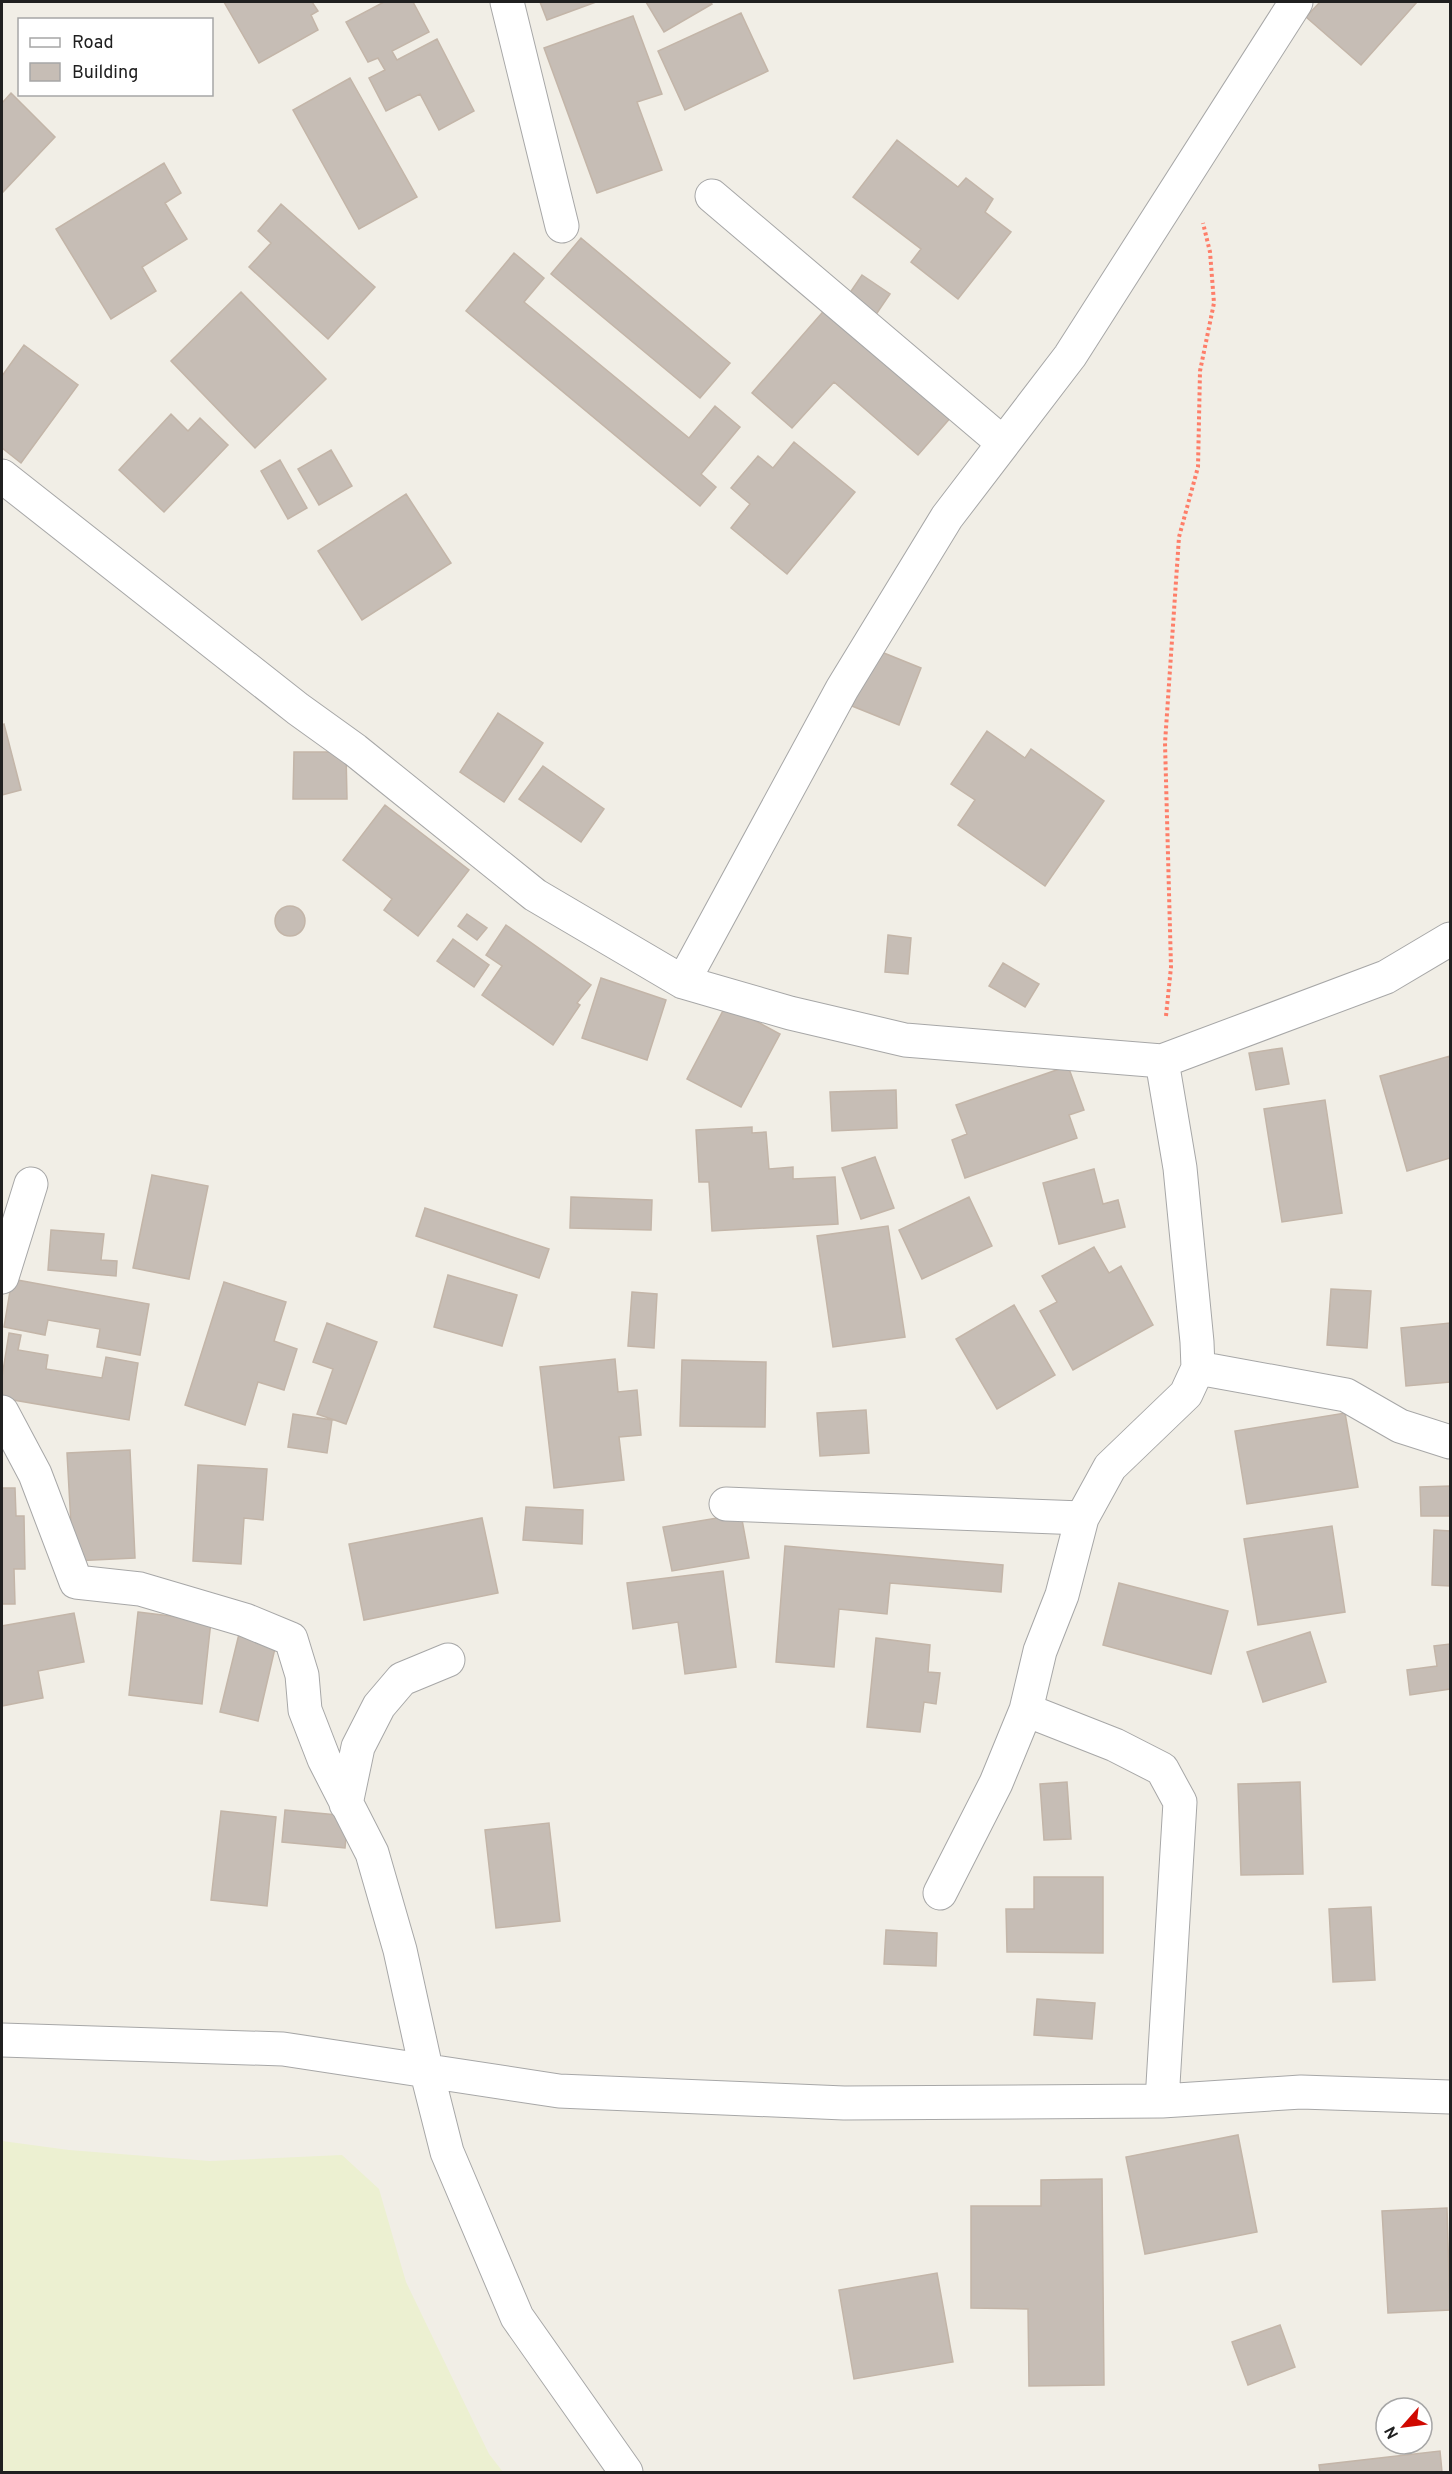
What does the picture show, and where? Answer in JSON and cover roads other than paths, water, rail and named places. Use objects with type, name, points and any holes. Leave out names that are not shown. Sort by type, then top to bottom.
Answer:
[{"type":"street","points":[[507,2],[562,226]]},
{"type":"street","points":[[683,982],[842,689],[947,517],[1070,356],[1296,2]]},
{"type":"street","points":[[712,196],[1003,443]]},
{"type":"street","points":[[2,476],[298,709],[355,750],[535,896],[683,982],[790,1013],[905,1040],[1162,1061],[1386,977],[1450,939]]},
{"type":"street","points":[[940,1893],[996,1783],[1026,1710],[1040,1651],[1062,1595],[1082,1518],[1110,1467],[1186,1394],[1198,1368],[1180,1168],[1162,1061]]},
{"type":"street","points":[[2,1277],[31,1184]]},
{"type":"street","points":[[1198,1368],[1346,1395],[1400,1426],[1450,1442]]},
{"type":"street","points":[[2,1412],[35,1474],[76,1582],[140,1589],[245,1620],[291,1638],[302,1675],[305,1710],[324,1760],[372,1853],[400,1950],[447,2152],[517,2317],[626,2472]]},
{"type":"street","points":[[726,1504],[1082,1518]]},
{"type":"street","points":[[346,1804],[358,1747],[379,1706],[402,1678],[448,1660]]},
{"type":"street","points":[[1026,1710],[1115,1746],[1162,1769],[1180,1802],[1162,2101]]},
{"type":"street","points":[[2,2040],[283,2049],[427,2073],[559,2091],[821,2102],[1162,2101],[1301,2092],[1450,2097]]}]
